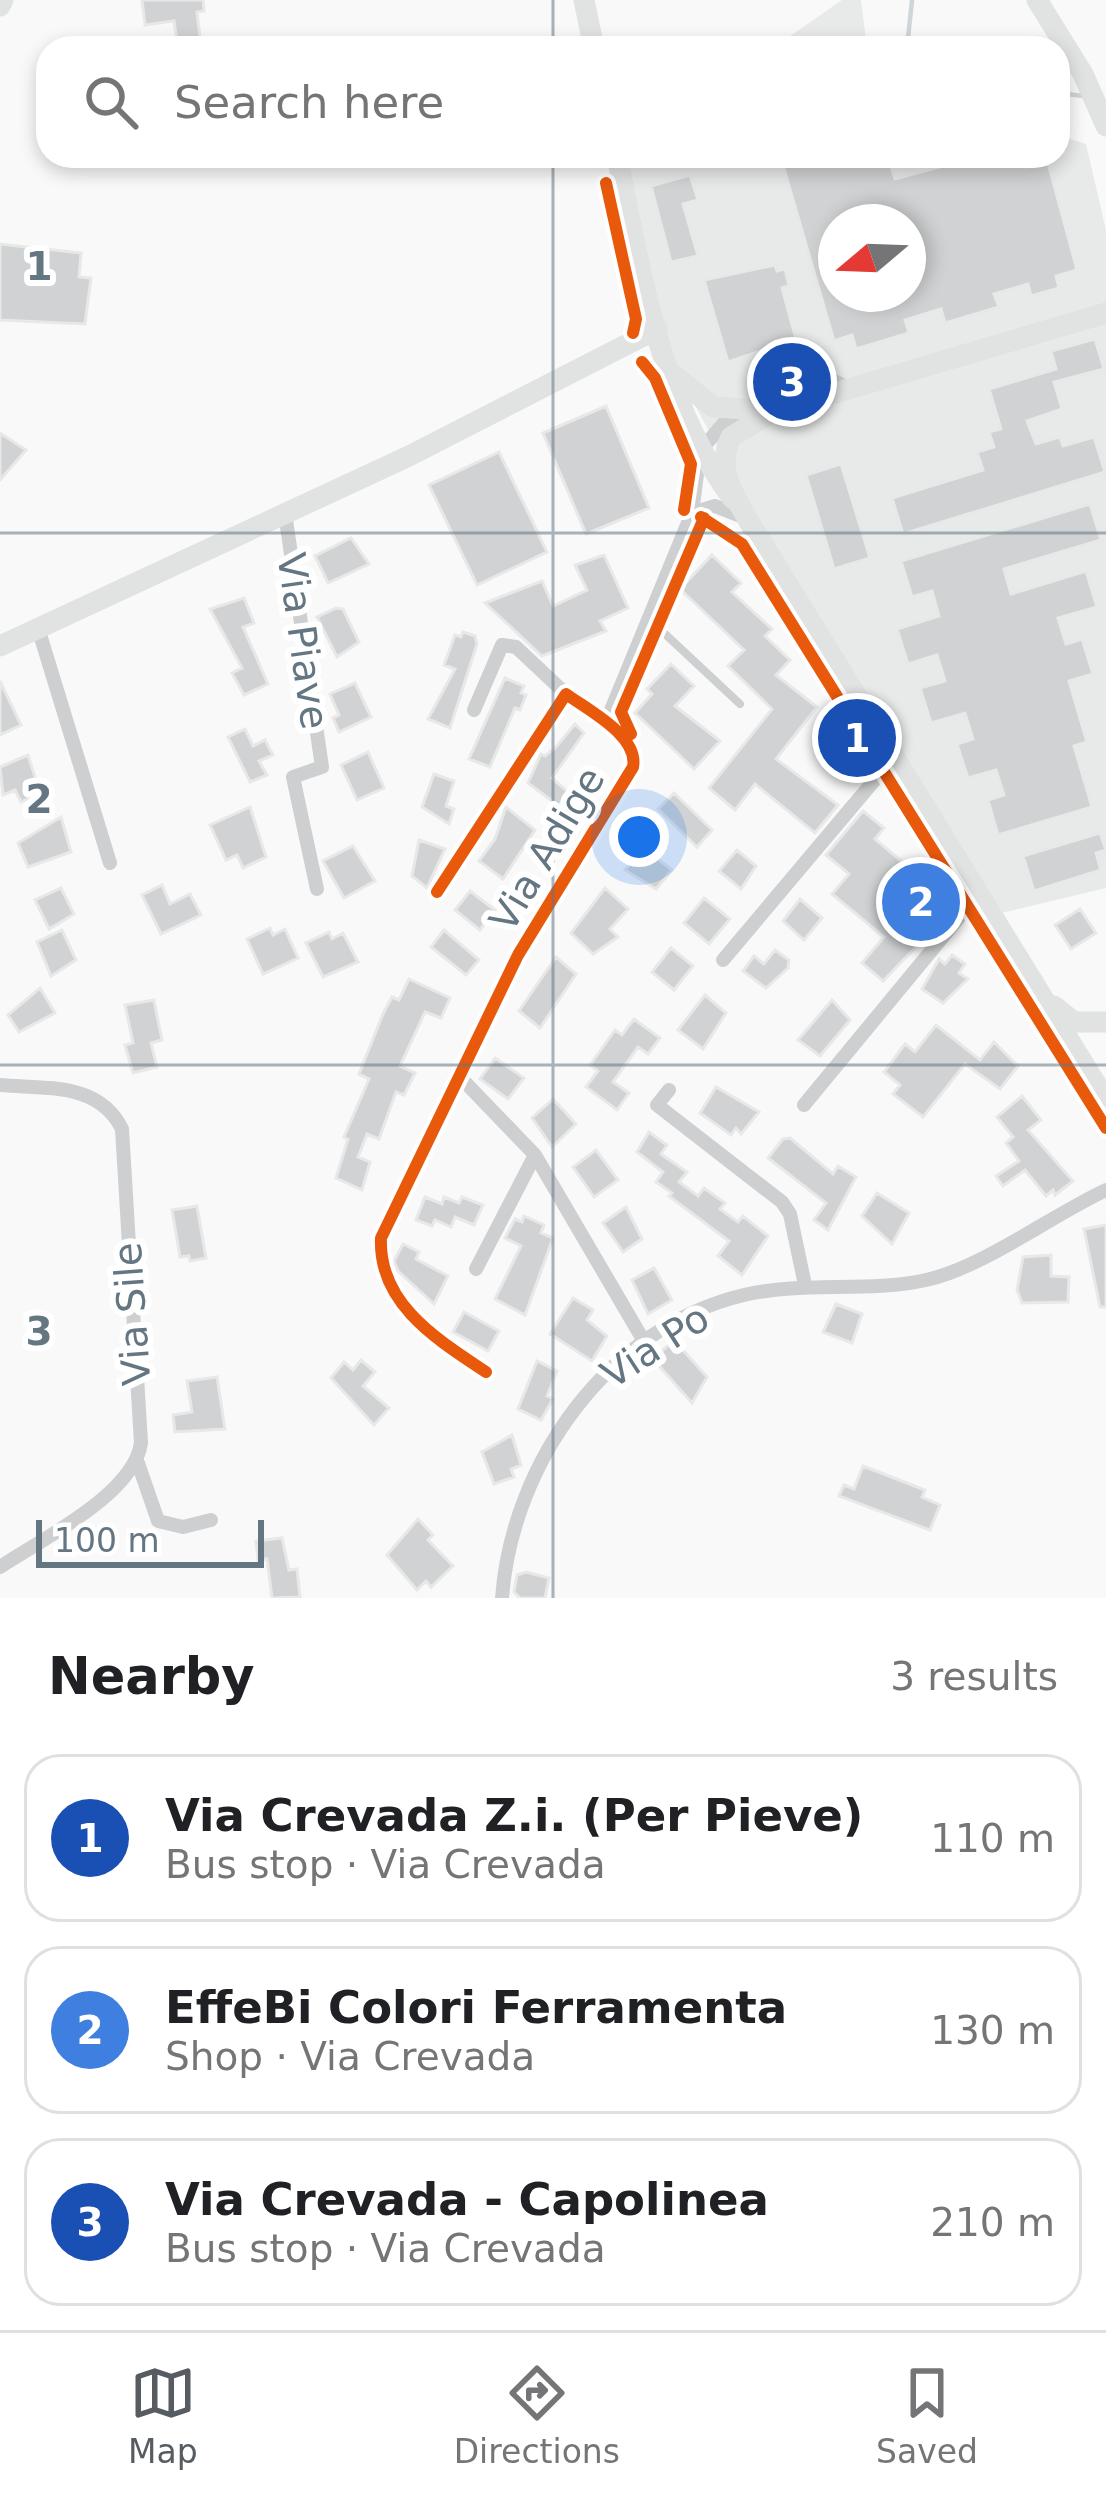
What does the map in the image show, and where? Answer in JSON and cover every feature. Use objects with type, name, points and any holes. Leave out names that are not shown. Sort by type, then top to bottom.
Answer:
[{"type":"main road","points":[[584,0],[592,36]]},
{"type":"main road","points":[[1037,0],[1059,36]]},
{"type":"main road","points":[[1070,53],[1106,126]]},
{"type":"main road","points":[[619,168],[664,350],[700,451],[748,520]]},
{"type":"main road","points":[[1100,317],[774,411],[740,428],[725,450],[729,487],[748,520],[1104,1096]]},
{"type":"main road","points":[[664,350],[689,393],[713,407],[774,411]]},
{"type":"main road","name":"Via Piave","points":[[0,646],[613,356],[664,350]]},
{"type":"main road","points":[[1041,992],[1074,1022],[1106,1022]]},
{"type":"street","points":[[607,720],[692,513],[700,451],[723,424],[774,411]]},
{"type":"street","points":[[692,513],[715,506],[748,520]]},
{"type":"street","name":"Via Piave","points":[[285,513],[322,766],[293,777],[316,890]]},
{"type":"street","points":[[38,628],[110,863]]},
{"type":"street","name":"Via Adige","points":[[474,710],[502,645],[516,647],[566,694],[607,720],[635,762],[518,955],[381,1238],[380,1263],[408,1312],[431,1336],[486,1372]]},
{"type":"street","name":"Via Adige","points":[[436,892],[566,694]]},
{"type":"street","points":[[723,960],[894,757]]},
{"type":"street","points":[[804,1105],[979,893]]},
{"type":"street","points":[[460,1077],[535,1155],[645,1343]]},
{"type":"street","name":"Via Sile","points":[[0,1085],[84,1093],[101,1101],[122,1129],[138,1463],[158,1521],[183,1527],[211,1520]]},
{"type":"street","points":[[669,1090],[657,1106],[782,1202],[790,1214],[805,1285]]},
{"type":"street","points":[[476,1269],[535,1155]]},
{"type":"street","name":"Via Po","points":[[502,1598],[514,1537],[551,1445],[593,1383],[645,1343],[742,1295],[805,1285],[903,1283],[946,1274],[1106,1190]]},
{"type":"street","points":[[0,1567],[122,1484],[138,1463]]},
{"type":"lane","points":[[649,619],[740,704]]},
{"type":"shaded area","points":[[842,0],[861,0],[866,36],[790,36]]},
{"type":"shaded area","points":[[1070,139],[1086,144],[1106,230],[1106,888],[997,914],[736,482],[680,377],[649,282],[625,168],[1070,168]]},
{"type":"building","points":[[142,0],[203,0],[204,11],[197,12],[200,36],[176,36],[174,21],[145,25]]},
{"type":"building","points":[[784,168],[892,168],[895,179],[936,168],[1049,168],[1077,270],[1056,276],[1059,288],[1031,296],[1028,284],[994,294],[999,307],[945,323],[941,309],[905,320],[909,333],[856,349],[852,335],[834,341],[826,312],[926,312],[926,204],[818,204],[818,286]]},
{"type":"building","points":[[690,175],[698,200],[683,204],[698,256],[671,262],[651,186]]},
{"type":"building","points":[[0,244],[81,253],[79,277],[91,278],[85,324],[0,320]]},
{"type":"building","points":[[775,265],[777,271],[785,269],[789,286],[782,288],[796,339],[728,362],[704,280]]},
{"type":"building","points":[[1095,339],[1104,369],[1054,382],[1062,409],[1027,421],[1036,444],[1060,437],[1063,446],[1094,437],[1105,472],[903,534],[892,498],[983,470],[977,452],[994,447],[989,432],[1001,429],[989,389],[1056,369],[1051,351]]},
{"type":"building","points":[[606,406],[649,508],[586,534],[543,433]]},
{"type":"building","points":[[0,433],[26,450],[0,480]]},
{"type":"building","points":[[499,452],[547,552],[477,585],[429,485]]},
{"type":"building","points":[[841,464],[870,558],[834,569],[806,475]]},
{"type":"building","points":[[1090,504],[1101,540],[1004,569],[1011,594],[1086,571],[1097,607],[1058,618],[1066,644],[1082,639],[1093,674],[1069,681],[1087,742],[1074,746],[1092,807],[998,835],[988,800],[1004,795],[996,770],[968,778],[957,744],[973,739],[965,713],[931,723],[920,688],[945,681],[937,655],[908,664],[897,629],[939,616],[932,591],[912,597],[901,561]]},
{"type":"building","points":[[351,538],[369,564],[328,583],[315,556]]},
{"type":"building","points":[[604,555],[628,608],[600,621],[606,631],[542,656],[485,603],[542,581],[553,606],[587,590],[575,565]]},
{"type":"building","points":[[712,555],[741,583],[732,592],[772,629],[765,636],[790,660],[776,675],[817,707],[776,759],[838,805],[815,833],[755,784],[735,810],[709,788],[772,709],[728,666],[744,650],[680,589]]},
{"type":"building","points":[[244,598],[254,623],[243,627],[268,684],[244,695],[232,673],[242,668],[210,609]]},
{"type":"building","points":[[343,609],[359,642],[337,657],[317,617]]},
{"type":"building","points":[[463,632],[475,636],[477,644],[450,728],[428,719],[455,669],[444,665],[455,635],[461,637]]},
{"type":"building","points":[[671,664],[694,686],[675,706],[720,741],[694,769],[635,713],[652,694],[647,689]]},
{"type":"building","points":[[505,678],[524,686],[521,693],[526,695],[520,710],[515,708],[490,767],[469,759]]},
{"type":"building","points":[[0,681],[21,725],[0,735]]},
{"type":"building","points":[[355,683],[371,717],[339,732],[333,718],[339,715],[330,694]]},
{"type":"building","points":[[575,724],[584,733],[552,778],[568,792],[559,806],[528,783],[541,754],[556,747]]},
{"type":"building","points":[[245,729],[253,746],[265,740],[273,755],[259,761],[267,775],[250,782],[228,737]]},
{"type":"building","points":[[368,752],[384,788],[357,800],[341,765]]},
{"type":"building","points":[[28,755],[40,793],[21,802],[15,790],[3,795],[0,767]]},
{"type":"building","points":[[434,774],[454,781],[446,806],[454,809],[449,824],[422,807]]},
{"type":"building","points":[[674,793],[712,830],[697,847],[658,809]]},
{"type":"building","points":[[250,807],[266,857],[243,868],[237,855],[226,860],[210,825]]},
{"type":"building","points":[[506,807],[535,830],[503,879],[479,861],[495,839]]},
{"type":"building","points":[[863,811],[884,828],[875,839],[911,869],[904,878],[944,918],[883,981],[862,963],[884,937],[832,894],[849,874],[826,855]]},
{"type":"building","points":[[61,817],[71,852],[28,867],[18,843]]},
{"type":"building","points":[[1100,833],[1106,850],[1096,853],[1101,870],[1034,891],[1023,856]]},
{"type":"building","points":[[419,840],[445,849],[427,888],[412,876]]},
{"type":"building","points":[[635,841],[672,870],[656,889],[625,870],[630,864],[622,857]]},
{"type":"building","points":[[353,846],[375,881],[344,898],[323,861]]},
{"type":"building","points":[[737,850],[756,866],[741,889],[719,871]]},
{"type":"building","points":[[162,885],[170,904],[190,894],[201,915],[161,934],[142,895]]},
{"type":"building","points":[[61,888],[74,914],[49,929],[35,900]]},
{"type":"building","points":[[605,888],[628,909],[610,929],[618,937],[593,954],[571,933]]},
{"type":"building","points":[[470,891],[495,910],[480,930],[455,910]]},
{"type":"building","points":[[704,898],[730,919],[709,944],[684,923]]},
{"type":"building","points":[[800,899],[822,918],[804,940],[783,921]]},
{"type":"building","points":[[1080,909],[1096,933],[1071,949],[1055,925]]},
{"type":"building","points":[[270,928],[273,935],[285,929],[298,958],[263,974],[247,939]]},
{"type":"building","points":[[62,930],[76,960],[51,976],[37,942]]},
{"type":"building","points":[[444,930],[479,960],[466,975],[431,947]]},
{"type":"building","points":[[329,932],[332,939],[343,933],[358,962],[323,977],[306,943]]},
{"type":"building","points":[[671,948],[693,966],[674,990],[652,972]]},
{"type":"building","points":[[775,950],[789,960],[788,968],[766,988],[743,971],[754,956],[764,964]]},
{"type":"building","points":[[952,955],[965,964],[959,973],[968,979],[943,1003],[922,989],[939,959],[945,964]]},
{"type":"building","points":[[556,957],[576,974],[540,1028],[519,1011]]},
{"type":"building","points":[[409,979],[450,998],[441,1018],[425,1012],[400,1066],[415,1073],[404,1095],[396,1092],[379,1139],[367,1134],[358,1157],[370,1162],[362,1190],[336,1178],[348,1139],[344,1137],[369,1079],[359,1074],[383,1014],[392,997],[399,1000]]},
{"type":"building","points":[[40,988],[55,1013],[19,1032],[8,1015]]},
{"type":"building","points":[[705,995],[726,1013],[703,1049],[678,1030]]},
{"type":"building","points":[[154,1000],[162,1040],[151,1043],[157,1067],[133,1073],[125,1045],[133,1043],[125,1005]]},
{"type":"building","points":[[832,1000],[850,1020],[820,1056],[798,1040]]},
{"type":"building","points":[[634,1019],[660,1038],[648,1054],[638,1047],[613,1082],[629,1093],[617,1110],[586,1087],[598,1071],[590,1065],[615,1030],[622,1035]]},
{"type":"building","points":[[936,1025],[980,1060],[994,1042],[1018,1066],[1000,1089],[965,1064],[923,1117],[893,1094],[900,1085],[884,1072],[905,1044],[915,1052]]},
{"type":"building","points":[[495,1058],[524,1078],[508,1099],[480,1079]]},
{"type":"building","points":[[716,1087],[759,1112],[741,1134],[736,1128],[731,1135],[700,1113]]},
{"type":"building","points":[[1022,1096],[1041,1120],[1028,1130],[1073,1181],[1055,1195],[1053,1190],[1046,1196],[1025,1170],[1003,1186],[996,1176],[1019,1161],[1006,1143],[1013,1137],[997,1117]]},
{"type":"building","points":[[553,1099],[576,1124],[552,1147],[532,1118]]},
{"type":"building","points":[[649,1132],[667,1145],[661,1154],[687,1172],[679,1182],[698,1196],[704,1188],[725,1203],[720,1209],[738,1222],[743,1216],[768,1236],[742,1275],[718,1256],[729,1241],[656,1182],[663,1172],[637,1152]]},
{"type":"building","points":[[790,1138],[833,1174],[838,1166],[856,1177],[828,1230],[814,1220],[826,1203],[768,1158],[783,1139]]},
{"type":"building","points":[[596,1150],[618,1180],[594,1197],[573,1167]]},
{"type":"building","points":[[877,1193],[909,1213],[892,1244],[862,1216]]},
{"type":"building","points":[[425,1197],[442,1204],[444,1197],[459,1203],[462,1197],[483,1205],[474,1225],[455,1217],[451,1227],[435,1220],[432,1226],[416,1220]]},
{"type":"building","points":[[197,1206],[206,1258],[190,1261],[189,1256],[180,1257],[172,1210]]},
{"type":"building","points":[[626,1207],[642,1239],[623,1252],[603,1223]]},
{"type":"building","points":[[524,1216],[544,1225],[541,1233],[553,1238],[525,1315],[495,1299],[521,1246],[505,1238],[515,1219],[522,1222]]},
{"type":"building","points":[[1106,1225],[1106,1307],[1100,1307],[1084,1229]]},
{"type":"building","points":[[403,1244],[419,1252],[416,1259],[448,1276],[434,1304],[398,1271],[394,1261]]},
{"type":"building","points":[[1051,1255],[1051,1276],[1069,1277],[1068,1302],[1022,1303],[1017,1290],[1023,1257]]},
{"type":"building","points":[[654,1268],[672,1300],[648,1314],[632,1280]]},
{"type":"building","points":[[573,1298],[593,1310],[587,1320],[607,1336],[592,1361],[550,1334]]},
{"type":"building","points":[[836,1304],[862,1314],[852,1343],[823,1332]]},
{"type":"building","points":[[464,1312],[499,1331],[488,1351],[453,1332]]},
{"type":"building","points":[[674,1340],[707,1377],[692,1403],[653,1359]]},
{"type":"building","points":[[361,1360],[375,1372],[363,1386],[389,1408],[374,1425],[331,1378],[344,1362],[353,1370]]},
{"type":"building","points":[[537,1361],[557,1371],[547,1396],[553,1399],[541,1420],[518,1409]]},
{"type":"building","points":[[217,1377],[225,1429],[175,1432],[173,1415],[192,1412],[187,1381]]},
{"type":"building","points":[[512,1435],[521,1465],[511,1469],[514,1477],[494,1484],[482,1452]]},
{"type":"building","points":[[863,1466],[925,1490],[922,1497],[940,1505],[930,1530],[839,1496],[844,1485],[854,1489]]},
{"type":"building","points":[[418,1519],[433,1535],[428,1540],[453,1566],[431,1587],[426,1581],[417,1590],[387,1555]]},
{"type":"building","points":[[282,1538],[289,1570],[297,1569],[300,1597],[272,1598],[267,1559],[258,1560],[256,1541]]},
{"type":"building","points":[[526,1572],[549,1578],[545,1598],[520,1598],[514,1592],[517,1575]]},
{"type":"waterway","points":[[908,36],[912,0]]},
{"type":"waterway","points":[[1070,94],[1084,96]]},
{"type":"cycle path","points":[[606,183],[636,319],[633,333]]},
{"type":"cycle path","points":[[642,362],[655,378],[691,464],[684,510]]},
{"type":"cycle path","points":[[701,517],[742,544],[1106,1128]]},
{"type":"cycle path","points":[[631,734],[621,712],[704,518]]},
{"type":"cycle path","points":[[437,892],[566,694],[620,734],[633,756],[633,767],[518,955],[381,1238],[389,1282],[400,1301],[431,1333],[486,1372]]},
{"type":"place","name":"Via Crevada - Capolinea","points":[[792,382]]},
{"type":"place","name":"Via Crevada Z.i. (Per Pieve)","points":[[857,738]]},
{"type":"place","name":"EffeBi Colori Ferramenta","points":[[921,902]]}]
